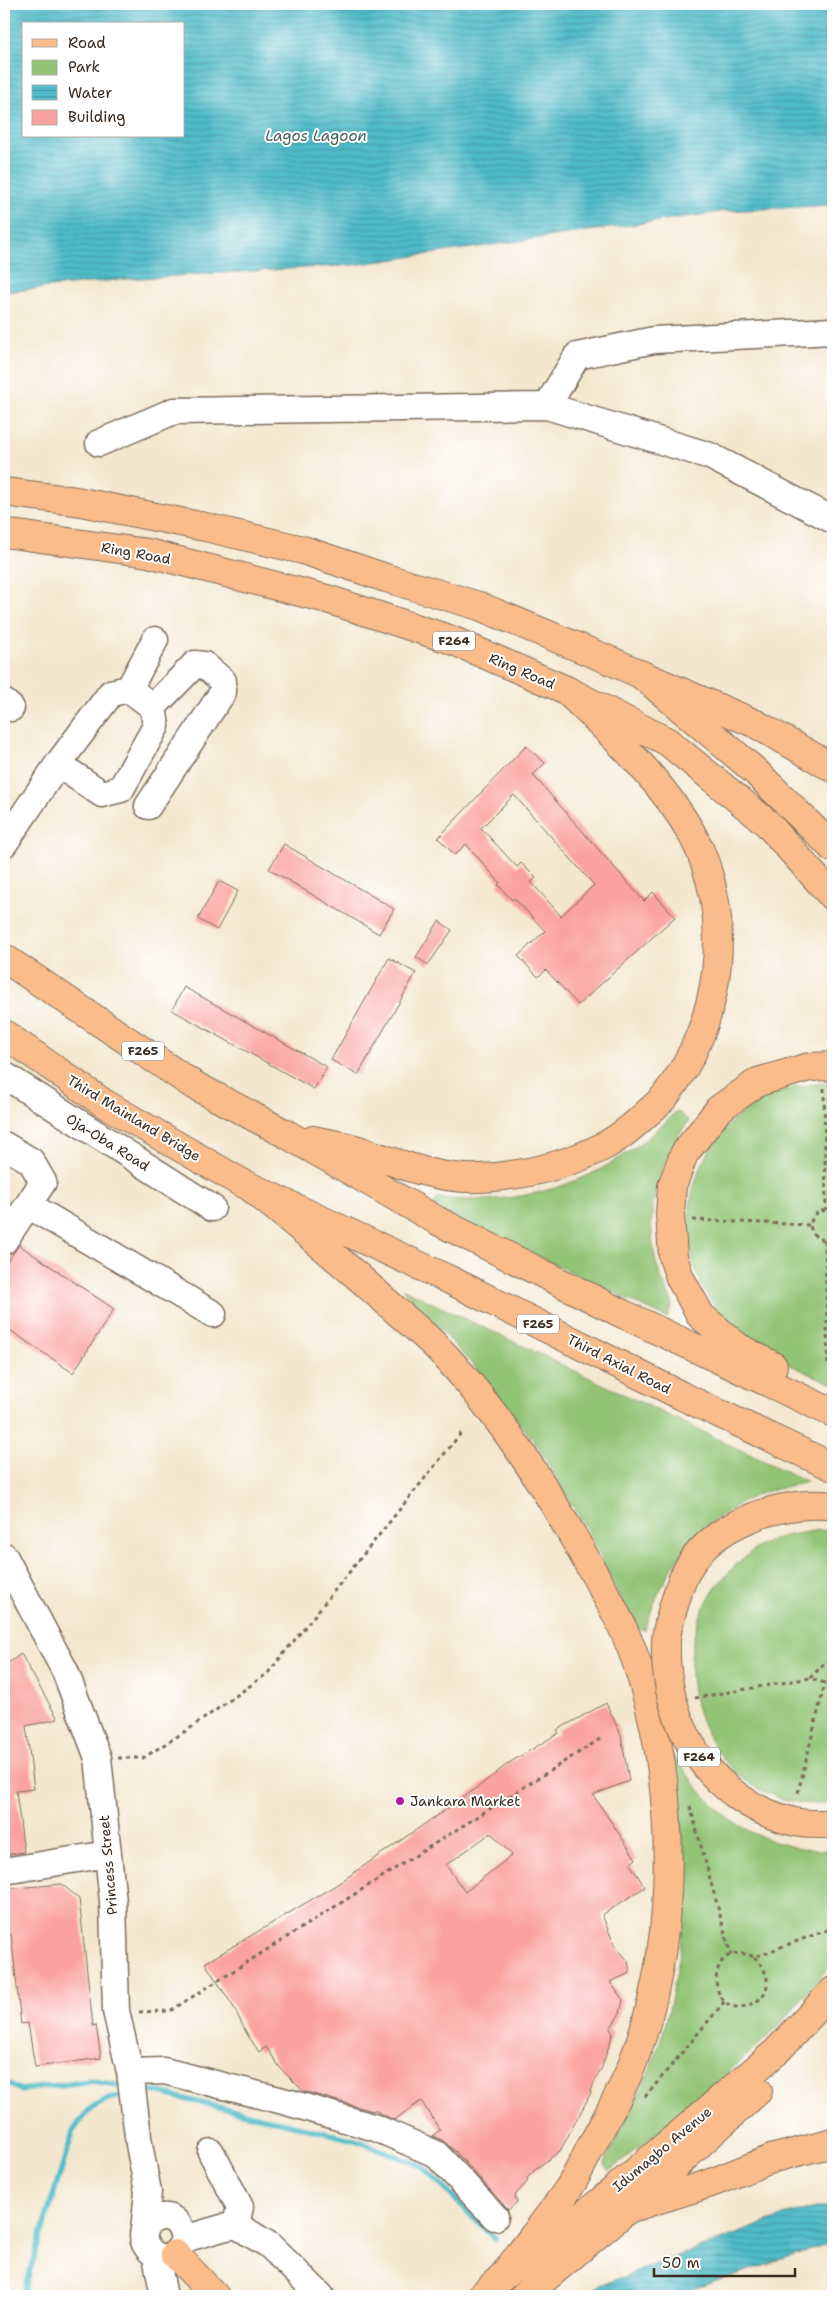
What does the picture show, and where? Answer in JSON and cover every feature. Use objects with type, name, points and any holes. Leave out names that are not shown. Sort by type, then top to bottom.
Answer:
[{"type":"main road","points":[[4,492],[76,501],[205,527],[303,550],[386,578],[479,606],[756,724],[833,768]]},
{"type":"main road","name":"Ring Road","points":[[4,533],[148,553],[327,599],[449,639],[566,690],[668,742],[767,823],[833,897]]},
{"type":"main road","points":[[642,675],[755,771],[833,848]]},
{"type":"main road","points":[[288,1135],[352,1148],[420,1171],[476,1178],[522,1175],[558,1165],[607,1145],[636,1124],[665,1097],[686,1063],[705,1026],[713,992],[719,954],[712,891],[692,835],[663,790],[611,734],[566,690]]},
{"type":"main road","name":"F265","points":[[4,958],[192,1084],[288,1135],[446,1226],[623,1314],[833,1413]]},
{"type":"main road","name":"Third Mainland Bridge","points":[[4,1034],[105,1104],[245,1184]]},
{"type":"main road","points":[[829,1075],[809,1067],[758,1082],[719,1109],[701,1129],[684,1154],[672,1186],[670,1214],[672,1244],[680,1278],[701,1316],[738,1347],[833,1399]]},
{"type":"main road","points":[[245,1184],[358,1275],[446,1356],[484,1401],[546,1487],[614,1608],[635,1658],[650,1710],[662,1769],[667,1827],[667,1896],[660,1955],[647,2016],[633,2062],[607,2118],[570,2185],[503,2276]]},
{"type":"main road","name":"Third Axial Road","points":[[245,1184],[450,1280],[682,1396],[833,1467]]},
{"type":"main road","name":"F264","points":[[833,1506],[790,1508],[749,1518],[720,1533],[701,1551],[686,1571],[672,1608],[666,1640],[669,1692],[680,1726],[698,1757],[725,1787],[757,1807],[796,1822],[833,1824]]},
{"type":"main road","name":"Idumagbo Avenue","points":[[481,2296],[503,2276],[594,2207],[776,2052],[833,1991]]},
{"type":"main road","name":"Idumagbo Avenue","points":[[524,2296],[628,2208],[778,2073],[833,2017]]},
{"type":"main road","points":[[628,2208],[711,2183],[774,2158],[833,2142]]},
{"type":"main road","points":[[171,2242],[214,2296]]},
{"type":"street","points":[[547,406],[577,356],[654,340],[833,331]]},
{"type":"street","points":[[100,443],[174,411],[547,406],[710,456],[833,520]]},
{"type":"street","points":[[4,844],[58,764],[112,693],[129,689],[155,640]]},
{"type":"street","points":[[148,806],[223,692],[223,681],[204,665],[195,664],[153,707]]},
{"type":"street","points":[[58,764],[102,794],[121,789],[156,726],[153,707],[129,689]]},
{"type":"street","name":"Oja-Oba Road","points":[[4,1075],[212,1208]]},
{"type":"street","points":[[4,1145],[31,1162],[42,1182],[4,1242]]},
{"type":"street","points":[[28,1205],[212,1314]]},
{"type":"street","name":"Princess Street","points":[[6,1567],[65,1671],[98,1758],[113,1902],[116,2011],[130,2072],[133,2103],[148,2192],[143,2240],[147,2250],[171,2242]]},
{"type":"street","points":[[4,1872],[108,1854]]},
{"type":"street","points":[[130,2072],[164,2071],[287,2102],[376,2128],[436,2154],[495,2217]]},
{"type":"street","points":[[211,2152],[240,2207],[236,2225]]},
{"type":"street","points":[[148,2192],[171,2242],[164,2296]]},
{"type":"street","points":[[171,2242],[236,2225],[269,2246],[321,2296]]},
{"type":"path","points":[[826,1210],[829,1075]]},
{"type":"path","points":[[833,1212],[826,1210],[815,1214],[810,1225],[814,1236],[825,1240],[833,1238]]},
{"type":"path","points":[[688,1220],[810,1225]]},
{"type":"path","points":[[825,1240],[828,1365]]},
{"type":"path","points":[[98,1758],[144,1758],[192,1727],[268,1673],[462,1432]]},
{"type":"path","points":[[833,1656],[810,1678],[833,1686]]},
{"type":"path","points":[[798,1793],[825,1683]]},
{"type":"path","points":[[116,2011],[170,2011],[600,1739]]},
{"type":"path","points":[[754,1957],[833,1928]]},
{"type":"path","points":[[747,1954],[754,1957],[764,1965],[768,1974],[768,1984],[762,1996],[753,2004],[743,2007],[725,2001],[719,1995],[715,1981],[717,1970],[723,1960],[731,1955],[747,1954]]},
{"type":"path","points":[[638,2104],[725,2001]]},
{"type":"green space","points":[[833,1083],[833,1384],[773,1356],[745,1338],[721,1315],[703,1287],[692,1256],[689,1225],[692,1193],[703,1163],[719,1136],[742,1112],[778,1092],[800,1086]]},
{"type":"green space","points":[[676,1111],[689,1121],[668,1154],[655,1193],[652,1213],[654,1253],[659,1272],[673,1304],[667,1318],[433,1206],[438,1198],[472,1200],[505,1198],[537,1193],[568,1184],[597,1171],[625,1155],[651,1135]]},
{"type":"green space","points":[[403,1289],[808,1482],[771,1490],[754,1496],[721,1515],[705,1527],[679,1557],[659,1591],[645,1630],[634,1628],[590,1535],[538,1446],[473,1365]]},
{"type":"green space","points":[[818,1530],[833,1531],[833,1803],[790,1801],[753,1785],[724,1759],[703,1726],[692,1688],[692,1647],[704,1608],[728,1573],[751,1552],[770,1541],[787,1535]]},
{"type":"green space","points":[[671,1753],[710,1801],[741,1826],[755,1834],[786,1845],[817,1850],[833,1850],[833,1962],[776,2029],[700,2098],[609,2171],[604,2164],[643,2085],[656,2053],[677,1973],[685,1906],[685,1863]]},
{"type":"water","name":"Lagos Lagoon","points":[[4,4],[833,4],[833,205],[726,211],[354,265],[126,279],[4,292]]},
{"type":"water","points":[[833,2205],[833,2242],[672,2296],[591,2296],[596,2287],[794,2212]]},
{"type":"building","points":[[526,746],[545,763],[533,775],[644,901],[653,892],[675,917],[578,1005],[546,970],[538,977],[518,956],[545,931],[514,898],[512,900],[498,885],[500,883],[466,844],[455,855],[438,838]],"holes":[[[514,795],[594,885],[561,916],[531,882],[536,878],[521,863],[517,867],[481,828]]]},
{"type":"building","points":[[284,844],[394,909],[379,934],[269,869]]},
{"type":"building","points":[[219,881],[238,891],[217,930],[198,919]]},
{"type":"building","points":[[439,921],[452,930],[428,965],[416,957]]},
{"type":"building","points":[[389,958],[416,973],[358,1075],[331,1060]]},
{"type":"building","points":[[184,987],[327,1067],[314,1089],[172,1010]]},
{"type":"building","points":[[19,1245],[114,1309],[73,1373],[4,1326],[4,1266]]},
{"type":"building","points":[[21,1654],[58,1719],[26,1726],[34,1789],[16,1791],[24,1852],[4,1855],[4,1666]]},
{"type":"building","points":[[606,1703],[621,1735],[629,1781],[593,1795],[636,1859],[630,1864],[645,1887],[602,1915],[614,1944],[628,1961],[630,1973],[610,1982],[623,2000],[620,2013],[610,2029],[613,2033],[602,2067],[590,2091],[591,2093],[560,2151],[526,2179],[528,2181],[515,2195],[517,2202],[508,2210],[456,2152],[442,2140],[432,2136],[440,2130],[421,2101],[394,2120],[374,2110],[303,2091],[281,2069],[266,2047],[259,2052],[247,2034],[233,2006],[205,1963],[336,1885],[474,1790],[509,1763],[559,1733],[557,1730]],"holes":[[[491,1833],[512,1855],[465,1892],[446,1865]]]},
{"type":"building","points":[[62,1884],[79,1899],[93,2026],[96,2025],[101,2058],[35,2067],[28,2023],[21,2024],[11,1934],[4,1935],[4,1889]]},
{"type":"waterway","points":[[4,2074],[6,2082],[20,2090],[92,2081],[125,2086]]},
{"type":"waterway","points":[[139,2092],[148,2090],[355,2140],[422,2166],[495,2239]]},
{"type":"waterway","points":[[22,2296],[73,2132],[94,2106],[108,2099],[126,2095]]},
{"type":"place","name":"Jankara Market","points":[[400,1801]]}]
